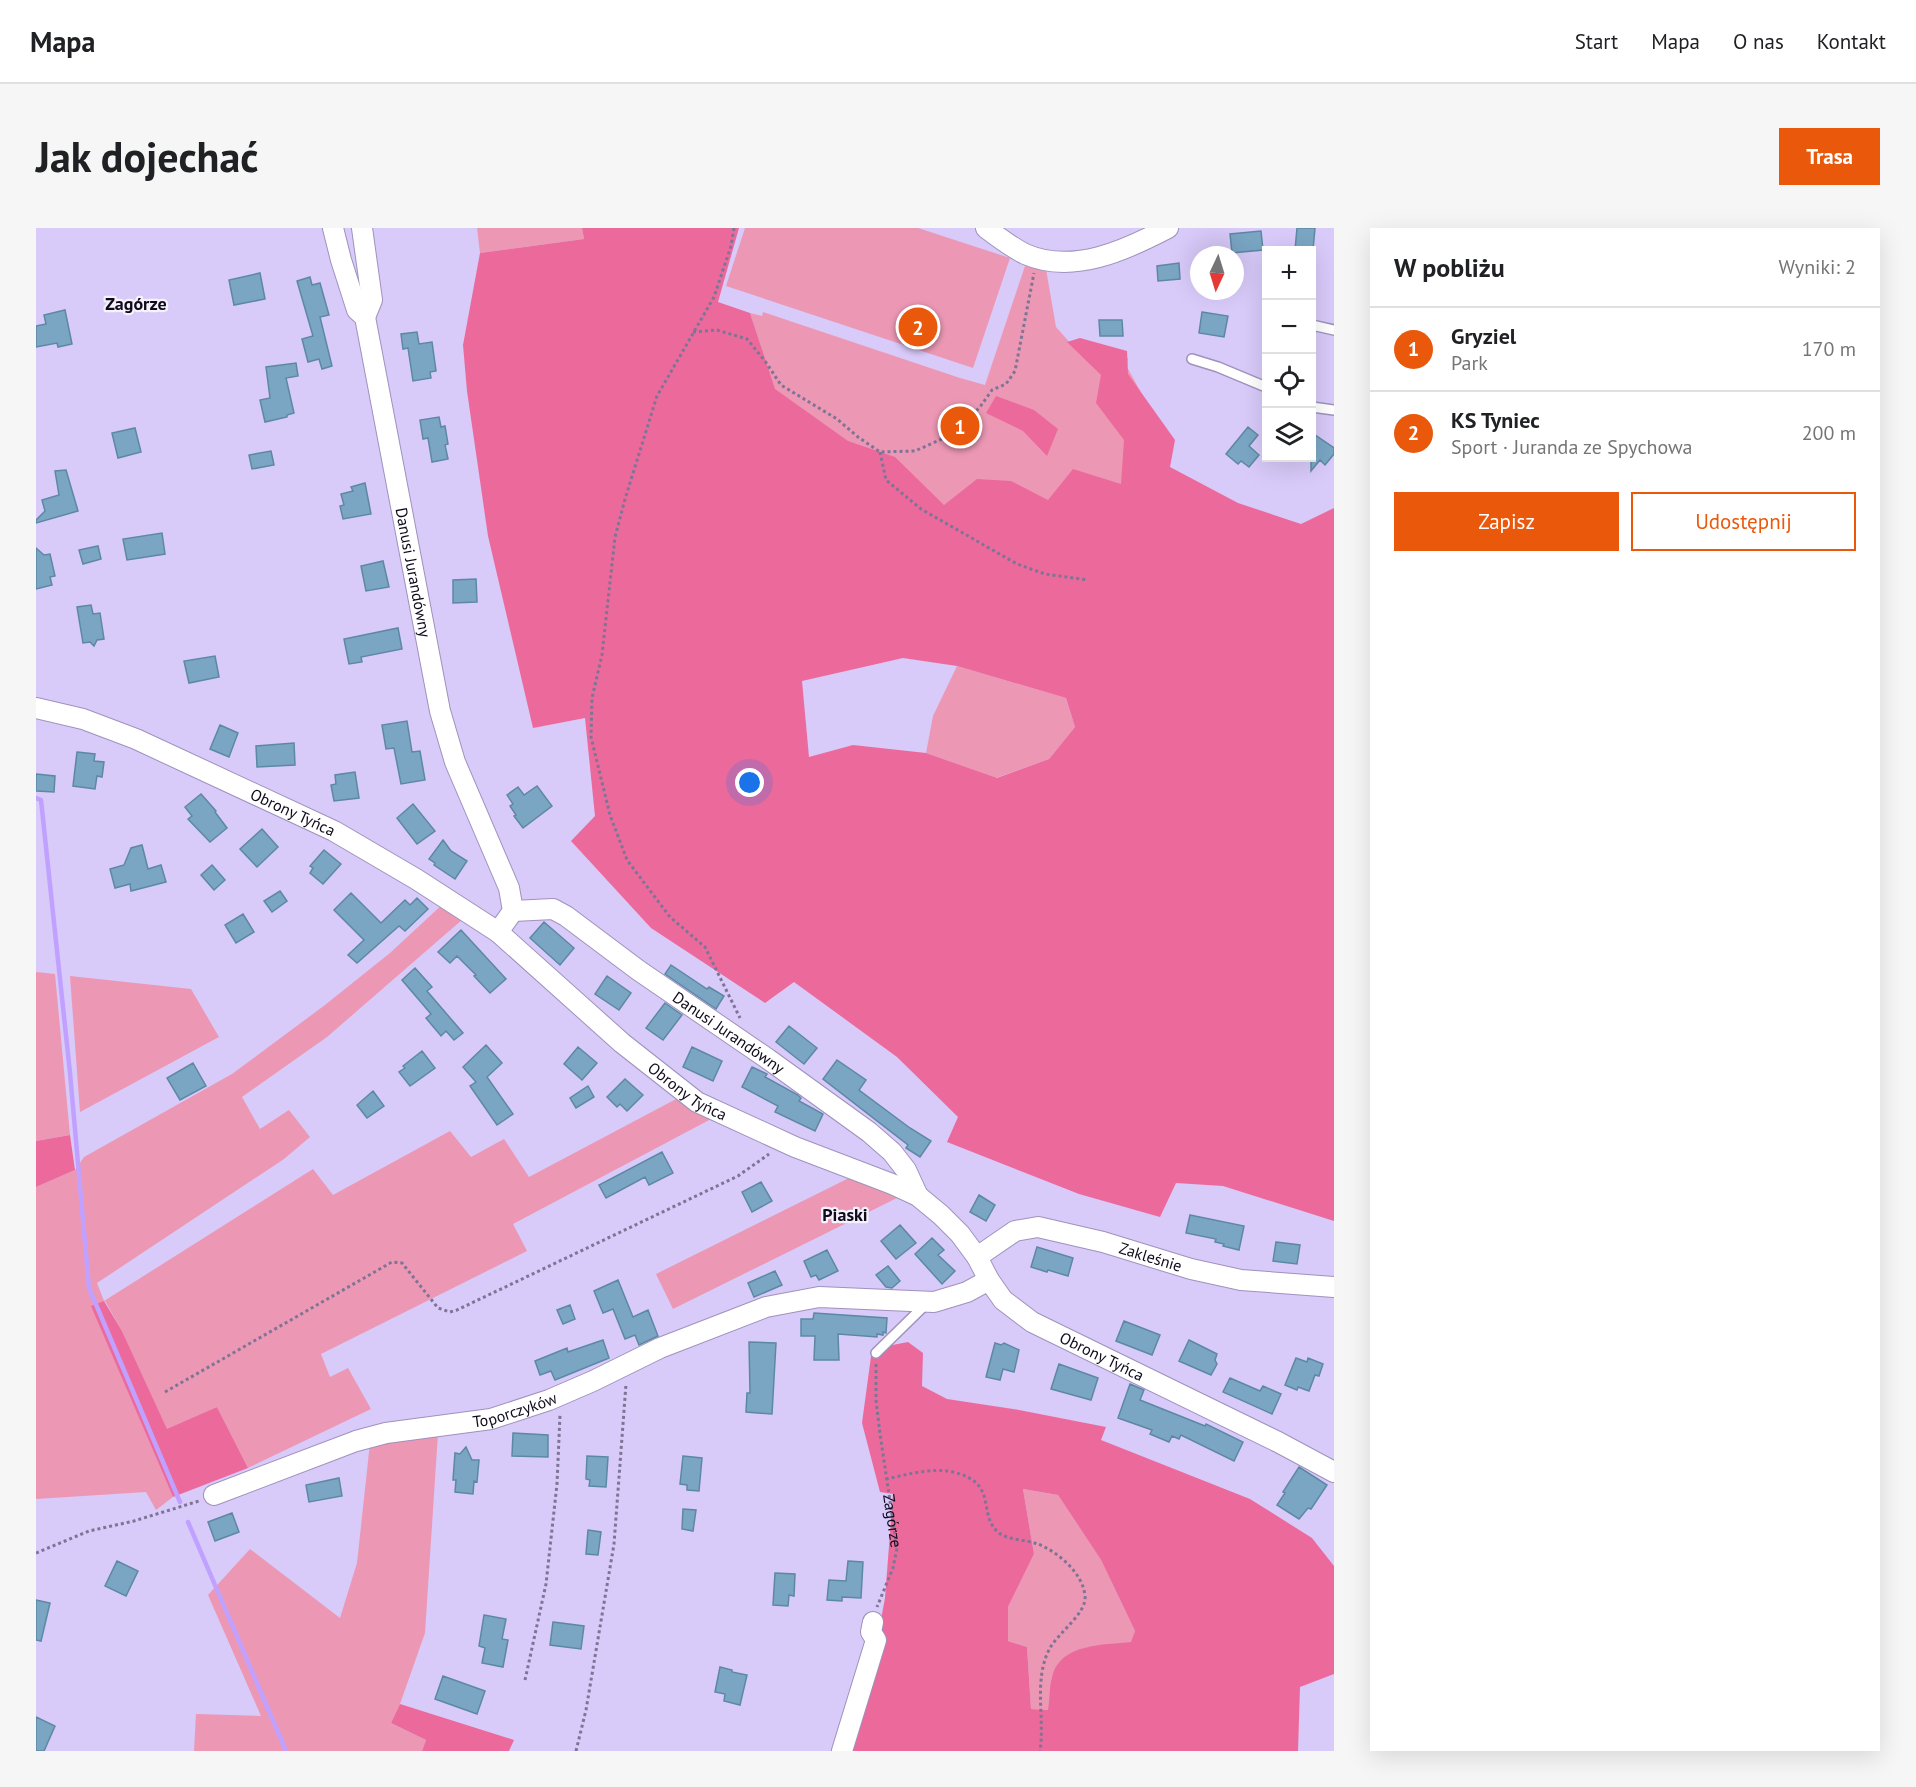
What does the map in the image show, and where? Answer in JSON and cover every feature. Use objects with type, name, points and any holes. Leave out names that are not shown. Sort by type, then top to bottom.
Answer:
[{"type":"street","name":"Danusi Jurandówny","points":[[333,228],[357,310],[365,317],[440,711],[455,762],[509,888],[513,911],[553,909],[566,916],[638,970],[869,1132],[892,1152],[906,1170],[918,1196]]},
{"type":"street","points":[[362,228],[372,300],[365,317]]},
{"type":"street","points":[[986,228],[1019,250],[1037,258],[1055,261],[1096,258],[1119,252],[1168,228]]},
{"type":"street","name":"Obrony Tyńca","points":[[36,708],[83,719],[136,739],[334,831],[416,879],[498,932],[622,1043],[697,1102],[785,1142],[918,1196],[960,1234],[1003,1300],[1032,1322],[1334,1472]]},
{"type":"street","points":[[498,932],[513,911]]},
{"type":"street","name":"Zakleśnie","points":[[977,1257],[1015,1231],[1038,1227],[1103,1242],[1191,1269],[1241,1280],[1334,1287]]},
{"type":"street","name":"Toporczyków","points":[[214,1495],[356,1441],[386,1433],[490,1419],[558,1396],[660,1348],[766,1307],[819,1297],[928,1302],[967,1292],[989,1280]]},
{"type":"street","points":[[842,1751],[876,1640],[871,1632],[873,1622]]},
{"type":"lane","points":[[1316,327],[1334,330]]},
{"type":"lane","points":[[1192,359],[1262,385]]},
{"type":"lane","points":[[1316,408],[1334,410]]},
{"type":"lane","points":[[876,1353],[928,1302]]},
{"type":"path","points":[[734,228],[714,297],[657,396],[625,499],[615,537],[602,655],[592,698],[591,737],[610,815],[627,860],[670,917],[705,947],[742,1022]]},
{"type":"path","points":[[693,332],[717,330],[747,339],[781,385],[837,419],[880,452],[915,451],[953,434],[992,390],[1006,384],[1015,371],[1037,258]]},
{"type":"path","points":[[880,452],[886,480],[921,509],[1017,564],[1045,573],[1088,580]]},
{"type":"path","points":[[165,1392],[392,1262],[402,1263],[438,1308],[450,1312],[738,1176],[785,1142]]},
{"type":"path","name":"Zagórze","points":[[873,1622],[878,1602],[893,1568],[897,1548],[876,1400],[876,1353]]},
{"type":"path","points":[[576,1751],[586,1710],[615,1544],[627,1364]]},
{"type":"path","points":[[525,1680],[546,1584],[558,1463],[561,1406],[558,1396]]},
{"type":"path","points":[[886,1479],[910,1473],[953,1472],[973,1480],[983,1490],[991,1524],[1000,1535],[1037,1544],[1050,1550],[1065,1562],[1082,1584],[1084,1605],[1078,1617],[1059,1635],[1043,1663],[1040,1684],[1043,1733],[1040,1751]]},
{"type":"path","points":[[36,1553],[89,1531],[134,1521],[214,1495]]},
{"type":"shaded area","points":[[477,228],[582,228],[584,239],[480,253]]},
{"type":"shaded area","points":[[582,228],[739,228],[718,302],[750,313],[775,389],[848,441],[895,457],[944,505],[977,479],[1011,481],[1048,500],[1073,469],[1121,484],[1124,440],[1096,403],[1101,375],[1067,342],[1080,338],[1127,351],[1128,374],[1175,440],[1170,467],[1238,503],[1301,524],[1334,508],[1334,1221],[1223,1186],[1176,1183],[1160,1217],[1079,1194],[947,1142],[958,1117],[897,1057],[794,982],[765,1003],[651,928],[571,841],[595,816],[585,718],[533,728],[488,536],[467,391],[463,345],[480,253],[584,239]],"holes":[[[903,658],[957,666],[1066,698],[1075,727],[1049,759],[997,778],[926,753],[853,745],[809,757],[802,681]]]},
{"type":"shaded area","points":[[745,228],[918,228],[1010,258],[973,368],[726,286]]},
{"type":"shaded area","points":[[1025,266],[1046,269],[1056,327],[1080,354],[1128,358],[1127,367],[1155,418],[1140,533],[944,505],[756,469],[761,347],[750,313],[762,316],[763,312],[985,385]]},
{"type":"shaded area","points":[[996,396],[1034,410],[1058,429],[1047,456],[1023,431],[986,413]]},
{"type":"shaded area","points":[[957,666],[1066,698],[1075,727],[1049,759],[996,778],[926,753],[933,716]]},
{"type":"shaded area","points":[[444,903],[463,919],[327,1037],[242,1097],[260,1129],[289,1110],[310,1137],[284,1159],[97,1283],[104,1301],[313,1169],[333,1195],[450,1131],[471,1157],[504,1139],[529,1177],[678,1098],[713,1118],[513,1224],[527,1251],[321,1354],[330,1377],[348,1368],[371,1409],[248,1468],[217,1407],[167,1430],[122,1331],[105,1301],[92,1307],[173,1497],[156,1510],[146,1492],[36,1499],[36,1187],[75,1170],[84,1157],[232,1074],[390,953]]},
{"type":"shaded area","points":[[36,972],[55,974],[70,1135],[36,1141]]},
{"type":"shaded area","points":[[70,976],[191,989],[219,1037],[80,1112]]},
{"type":"shaded area","points":[[70,1135],[75,1170],[36,1187],[36,1141]]},
{"type":"shaded area","points":[[853,1176],[899,1197],[673,1309],[656,1274]]},
{"type":"shaded area","points":[[104,1301],[122,1331],[167,1429],[217,1407],[248,1468],[173,1497],[91,1306]]},
{"type":"shaded area","points":[[908,1342],[923,1353],[922,1386],[947,1399],[1106,1427],[1101,1440],[1250,1499],[1312,1538],[1334,1566],[1334,1674],[1300,1687],[1298,1751],[846,1751],[873,1663],[885,1598],[893,1494],[880,1492],[862,1423],[872,1349]],"holes":[[[1023,1489],[1058,1495],[1101,1560],[1135,1631],[1131,1642],[1096,1645],[1073,1652],[1064,1658],[1052,1677],[1048,1710],[1031,1709],[1027,1647],[1008,1641],[1008,1607],[1034,1554]]]},
{"type":"shaded area","points":[[438,1433],[425,1633],[391,1723],[426,1740],[422,1751],[194,1751],[196,1714],[261,1716],[208,1595],[250,1549],[340,1618],[357,1563],[370,1443]]},
{"type":"shaded area","points":[[1023,1489],[1058,1495],[1101,1560],[1135,1631],[1132,1642],[1085,1648],[1052,1676],[1049,1710],[1031,1709],[1027,1647],[1008,1641],[1008,1607],[1034,1554]]},
{"type":"shaded area","points":[[400,1704],[514,1740],[509,1751],[422,1751],[426,1740],[391,1723]]},
{"type":"building","points":[[1297,228],[1315,228],[1313,246],[1295,246]]},
{"type":"building","points":[[1261,231],[1262,250],[1244,252],[1244,246],[1231,246],[1230,234]]},
{"type":"building","points":[[1179,263],[1180,279],[1158,281],[1157,266]]},
{"type":"building","points":[[260,273],[265,299],[234,305],[229,280]]},
{"type":"building","points":[[310,277],[312,285],[320,283],[329,315],[320,317],[332,366],[322,369],[319,359],[308,362],[302,339],[313,336],[297,281]]},
{"type":"building","points":[[65,310],[72,344],[58,347],[57,343],[36,347],[36,326],[46,324],[44,315]]},
{"type":"building","points":[[1202,312],[1228,316],[1224,337],[1199,333]]},
{"type":"building","points":[[1099,320],[1122,320],[1123,336],[1100,336]]},
{"type":"building","points":[[417,332],[419,344],[432,342],[436,371],[430,372],[431,378],[413,381],[408,348],[403,349],[401,334]]},
{"type":"building","points":[[296,363],[298,376],[286,378],[294,413],[265,422],[260,400],[270,398],[266,367]]},
{"type":"building","points":[[439,417],[441,427],[445,426],[448,459],[432,462],[428,438],[423,439],[420,420]]},
{"type":"building","points":[[1248,427],[1258,435],[1249,446],[1259,455],[1249,467],[1241,461],[1238,464],[1226,454]]},
{"type":"building","points":[[135,428],[141,452],[118,458],[112,433]]},
{"type":"building","points":[[1316,435],[1334,448],[1334,454],[1325,465],[1320,460],[1311,471],[1311,462],[1316,462]]},
{"type":"building","points":[[271,451],[274,465],[252,469],[249,455]]},
{"type":"building","points":[[66,470],[78,511],[36,523],[45,511],[42,500],[59,495],[55,471]]},
{"type":"building","points":[[365,483],[371,514],[343,519],[340,506],[344,505],[341,494],[353,491],[351,487]]},
{"type":"building","points":[[162,533],[165,554],[127,560],[123,539]]},
{"type":"building","points":[[98,546],[101,559],[83,564],[79,550]]},
{"type":"building","points":[[36,548],[44,555],[50,554],[55,576],[50,577],[52,585],[36,589]]},
{"type":"building","points":[[383,561],[389,587],[366,591],[361,566]]},
{"type":"building","points":[[476,579],[477,602],[453,603],[453,580]]},
{"type":"building","points":[[91,605],[93,614],[100,613],[104,639],[97,640],[94,646],[90,642],[83,643],[77,607]]},
{"type":"building","points":[[398,628],[402,649],[361,657],[362,662],[349,664],[344,639]]},
{"type":"building","points":[[215,656],[219,677],[189,683],[184,661]]},
{"type":"building","points":[[407,721],[412,752],[420,751],[425,780],[401,784],[394,748],[386,749],[382,725]]},
{"type":"building","points":[[220,725],[238,733],[229,757],[210,749]]},
{"type":"building","points":[[294,743],[295,765],[257,767],[256,746]]},
{"type":"building","points":[[77,752],[95,754],[94,761],[104,762],[102,777],[97,776],[95,789],[73,786]]},
{"type":"building","points":[[355,772],[359,798],[334,801],[331,785],[336,784],[335,775]]},
{"type":"building","points":[[36,774],[55,776],[54,792],[36,791]]},
{"type":"building","points":[[537,786],[552,806],[523,828],[514,816],[516,815],[510,806],[513,804],[507,795],[518,787],[524,795]]},
{"type":"building","points":[[201,794],[227,828],[210,842],[188,819],[192,816],[185,807]]},
{"type":"building","points":[[413,804],[435,831],[417,844],[397,818]]},
{"type":"building","points":[[262,829],[278,847],[257,867],[240,849]]},
{"type":"building","points":[[443,840],[451,851],[467,861],[455,879],[429,859]]},
{"type":"building","points":[[142,845],[148,869],[161,865],[166,882],[131,891],[130,884],[115,888],[110,869],[124,865],[131,848]]},
{"type":"building","points":[[324,850],[341,864],[323,884],[310,873],[313,868],[310,866]]},
{"type":"building","points":[[212,865],[225,880],[214,890],[201,875]]},
{"type":"building","points":[[280,891],[287,901],[272,912],[264,901]]},
{"type":"building","points":[[351,893],[381,923],[405,900],[410,905],[417,898],[428,909],[405,931],[399,926],[357,963],[348,955],[364,940],[334,910]]},
{"type":"building","points":[[243,914],[254,932],[236,943],[225,925]]},
{"type":"building","points":[[544,922],[574,948],[560,965],[530,938]]},
{"type":"building","points":[[461,930],[506,979],[490,993],[457,956],[450,963],[438,952]]},
{"type":"building","points":[[671,965],[707,989],[709,987],[724,996],[716,1009],[665,974]]},
{"type":"building","points":[[415,968],[432,987],[427,991],[463,1033],[454,1040],[446,1031],[441,1036],[426,1018],[431,1014],[402,980]]},
{"type":"building","points":[[607,976],[631,993],[619,1010],[595,994]]},
{"type":"building","points":[[665,1003],[682,1015],[663,1040],[646,1028]]},
{"type":"building","points":[[789,1026],[817,1048],[804,1064],[776,1042]]},
{"type":"building","points":[[486,1045],[502,1063],[487,1077],[513,1114],[497,1125],[470,1086],[476,1082],[463,1067]]},
{"type":"building","points":[[578,1047],[597,1063],[582,1080],[564,1064]]},
{"type":"building","points":[[692,1047],[722,1061],[713,1081],[683,1067]]},
{"type":"building","points":[[422,1051],[435,1068],[410,1086],[399,1072]]},
{"type":"building","points":[[837,1060],[866,1080],[859,1090],[931,1141],[920,1157],[906,1148],[908,1145],[823,1079]]},
{"type":"building","points":[[193,1063],[206,1086],[180,1100],[167,1078]]},
{"type":"building","points":[[752,1067],[767,1074],[765,1077],[798,1095],[801,1098],[799,1101],[823,1114],[815,1131],[775,1112],[778,1106],[742,1087]]},
{"type":"building","points":[[625,1079],[643,1095],[627,1111],[620,1104],[617,1107],[607,1097]]},
{"type":"building","points":[[588,1086],[594,1097],[576,1108],[570,1098]]},
{"type":"building","points":[[373,1091],[384,1106],[367,1118],[357,1105]]},
{"type":"building","points":[[662,1152],[673,1173],[649,1185],[645,1177],[606,1198],[599,1185]]},
{"type":"building","points":[[761,1182],[772,1201],[752,1212],[742,1192]]},
{"type":"building","points":[[979,1195],[995,1205],[986,1221],[970,1212]]},
{"type":"building","points":[[1190,1215],[1244,1226],[1239,1250],[1223,1246],[1224,1244],[1215,1242],[1216,1239],[1186,1233]]},
{"type":"building","points":[[900,1225],[916,1243],[896,1259],[881,1241]]},
{"type":"building","points":[[932,1238],[944,1250],[938,1255],[955,1271],[942,1284],[915,1254]]},
{"type":"building","points":[[1276,1242],[1300,1245],[1297,1264],[1273,1261]]},
{"type":"building","points":[[1037,1247],[1073,1258],[1068,1276],[1031,1267]]},
{"type":"building","points":[[827,1250],[838,1271],[819,1280],[816,1275],[811,1277],[804,1261]]},
{"type":"building","points":[[888,1266],[900,1281],[892,1288],[886,1287],[876,1275]]},
{"type":"building","points":[[775,1271],[782,1285],[754,1297],[748,1283]]},
{"type":"building","points":[[618,1280],[633,1317],[648,1310],[658,1336],[639,1345],[635,1335],[625,1339],[613,1309],[603,1313],[594,1291]]},
{"type":"building","points":[[570,1305],[575,1319],[563,1324],[557,1310]]},
{"type":"building","points":[[814,1313],[887,1318],[886,1333],[877,1334],[877,1337],[838,1334],[839,1360],[814,1360],[815,1336],[801,1336],[801,1319],[813,1319]]},
{"type":"building","points":[[1124,1321],[1160,1335],[1152,1355],[1116,1341]]},
{"type":"building","points":[[603,1340],[609,1358],[555,1380],[551,1371],[540,1375],[535,1361],[567,1348],[568,1352]]},
{"type":"building","points":[[1189,1340],[1217,1354],[1215,1360],[1217,1364],[1211,1375],[1179,1361]]},
{"type":"building","points":[[749,1342],[776,1343],[772,1414],[746,1412],[747,1393],[750,1393]]},
{"type":"building","points":[[995,1343],[1001,1345],[1004,1343],[1019,1350],[1014,1372],[1003,1369],[1000,1380],[986,1377]]},
{"type":"building","points":[[1296,1358],[1307,1362],[1308,1358],[1323,1364],[1319,1376],[1315,1375],[1309,1391],[1298,1387],[1297,1390],[1285,1385]]},
{"type":"building","points":[[1059,1364],[1098,1378],[1091,1400],[1051,1389]]},
{"type":"building","points":[[1230,1378],[1260,1391],[1263,1386],[1281,1394],[1272,1414],[1223,1392]]},
{"type":"building","points":[[1130,1384],[1144,1390],[1140,1400],[1205,1426],[1206,1424],[1243,1442],[1234,1461],[1181,1435],[1179,1439],[1172,1436],[1169,1442],[1150,1434],[1152,1430],[1118,1418]]},
{"type":"building","points":[[513,1433],[548,1435],[548,1457],[512,1456]]},
{"type":"building","points":[[466,1447],[472,1460],[479,1460],[477,1482],[474,1481],[473,1494],[455,1492],[456,1480],[453,1480],[455,1453],[460,1454]]},
{"type":"building","points":[[587,1456],[608,1457],[606,1487],[589,1486],[590,1480],[586,1479]]},
{"type":"building","points":[[683,1456],[702,1458],[699,1491],[687,1490],[687,1485],[680,1484]]},
{"type":"building","points":[[1299,1467],[1327,1485],[1311,1509],[1308,1508],[1299,1519],[1277,1505]]},
{"type":"building","points":[[339,1478],[342,1496],[309,1502],[306,1485]]},
{"type":"building","points":[[683,1509],[696,1510],[693,1531],[682,1529]]},
{"type":"building","points":[[232,1513],[239,1532],[215,1541],[208,1522]]},
{"type":"building","points":[[588,1530],[601,1532],[598,1555],[586,1554]]},
{"type":"building","points":[[117,1561],[138,1571],[126,1596],[105,1586]]},
{"type":"building","points":[[848,1561],[863,1562],[861,1598],[842,1597],[842,1601],[827,1600],[829,1580],[846,1581]]},
{"type":"building","points":[[775,1573],[795,1574],[794,1596],[789,1595],[788,1606],[773,1605]]},
{"type":"building","points":[[36,1600],[50,1603],[41,1641],[36,1640]]},
{"type":"building","points":[[484,1615],[506,1619],[502,1639],[508,1640],[503,1667],[482,1663],[485,1648],[479,1646]]},
{"type":"building","points":[[553,1622],[584,1626],[581,1649],[550,1645]]},
{"type":"building","points":[[720,1667],[747,1675],[740,1705],[724,1701],[725,1694],[715,1692]]},
{"type":"building","points":[[443,1676],[485,1691],[477,1714],[435,1699]]},
{"type":"building","points":[[36,1717],[55,1726],[44,1751],[36,1751]]},
{"type":"waterway","points":[[36,798],[41,800],[70,1073],[89,1288],[180,1502]]},
{"type":"waterway","points":[[188,1522],[286,1751]]},
{"type":"place","name":"KS Tyniec","points":[[918,327]]},
{"type":"place","name":"Gryziel","points":[[960,426]]},
{"type":"district","name":"Zagórze","points":[[136,303]]},
{"type":"district","name":"Piaski","points":[[845,1214]]}]
